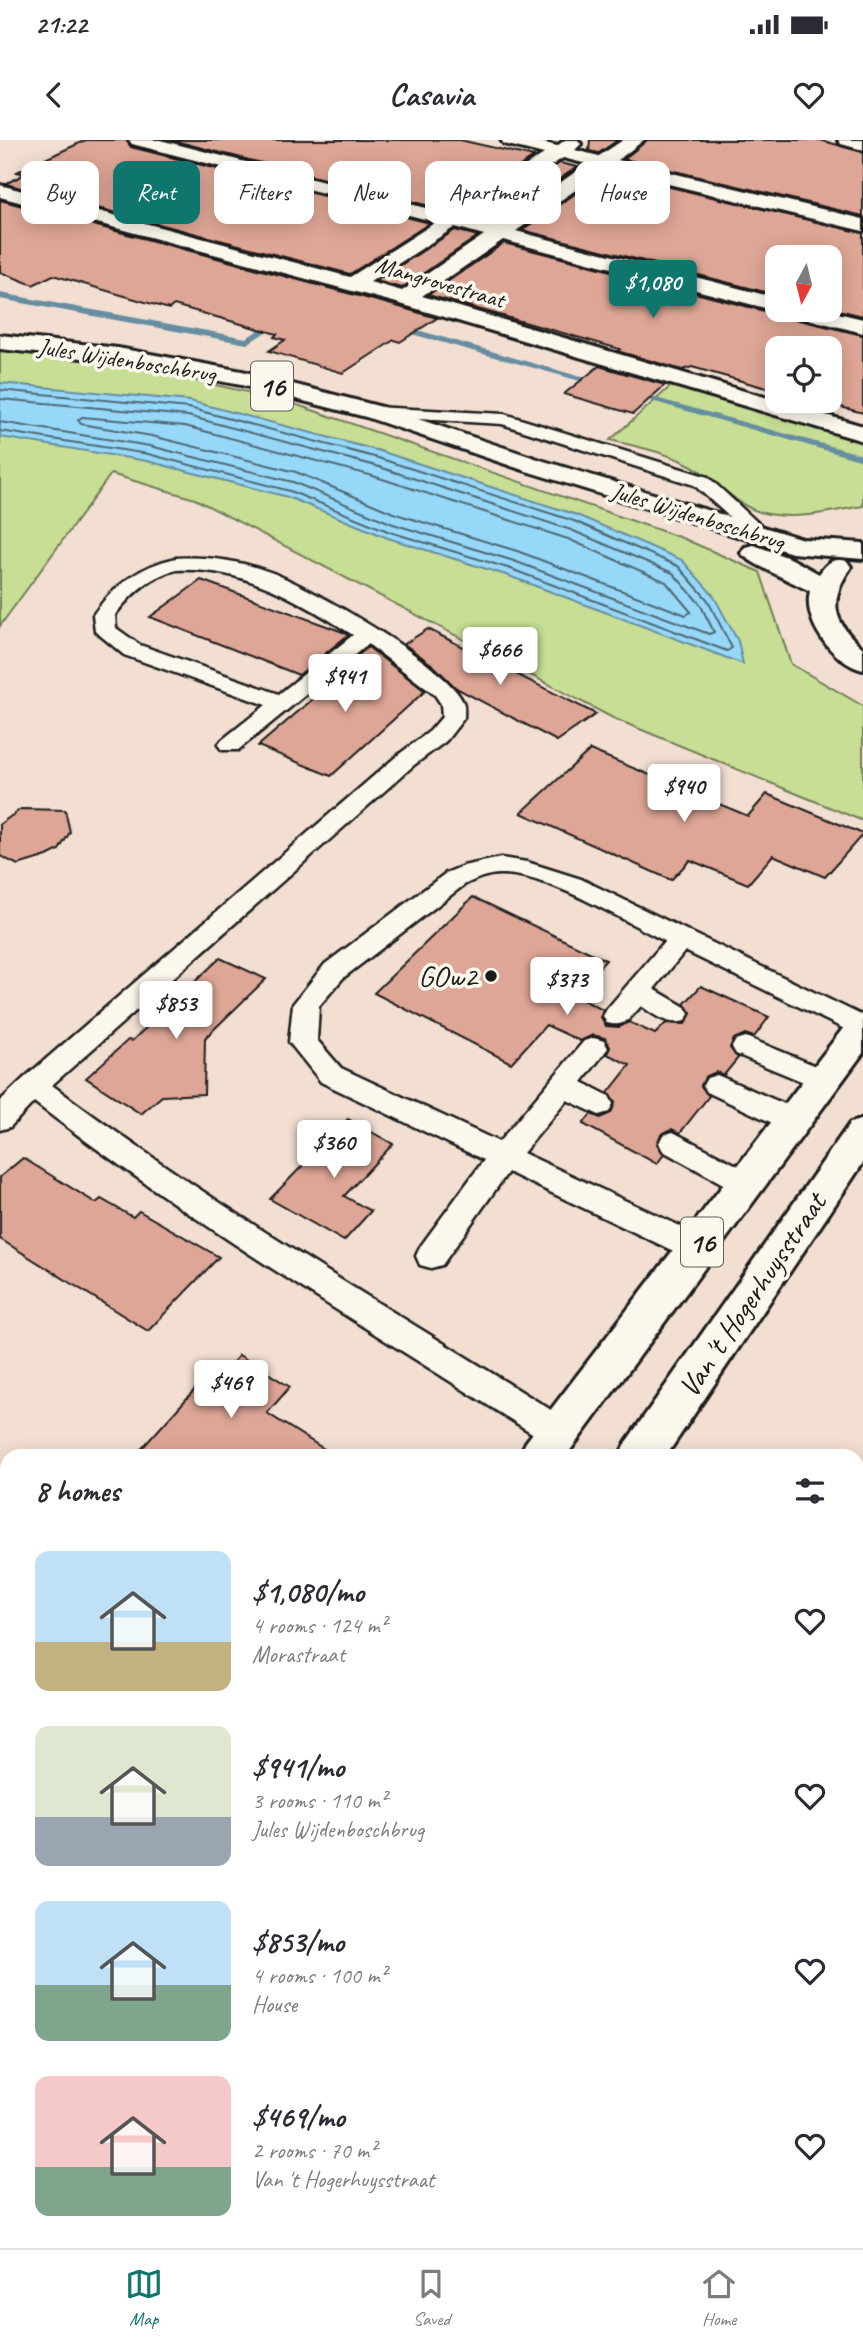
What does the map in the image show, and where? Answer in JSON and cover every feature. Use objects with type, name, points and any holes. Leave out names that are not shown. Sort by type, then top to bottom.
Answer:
[{"type":"street","points":[[138,140],[425,212]]},
{"type":"street","points":[[510,140],[598,161]]},
{"type":"street","points":[[544,161],[579,140]]},
{"type":"street","points":[[604,161],[635,140]]},
{"type":"street","points":[[847,140],[863,144]]},
{"type":"street","points":[[670,178],[863,225]]},
{"type":"street","points":[[405,298],[575,180]]},
{"type":"street","name":"Mangrovestraat","points":[[0,191],[405,298],[863,434]]},
{"type":"street","points":[[353,284],[443,224]]},
{"type":"street","points":[[469,224],[765,301]]},
{"type":"street","points":[[842,321],[863,326]]},
{"type":"street","name":"Jules Wijdenboschbrug","points":[[0,342],[118,355],[242,378],[374,412],[535,466],[801,547],[863,551]]},
{"type":"street","name":"Jules Wijdenboschbrug","points":[[535,466],[783,565],[824,588]]},
{"type":"street","name":"16","points":[[824,588],[838,567],[863,551]]},
{"type":"street","points":[[824,588],[822,612],[835,637],[863,662]]},
{"type":"street","name":"16","points":[[549,1444],[863,1028]]},
{"type":"street","name":"Van 't Hogerhuysstraat","points":[[646,1449],[863,1133]]},
{"type":"lane","points":[[374,412],[504,419],[544,431],[701,481],[760,534]]},
{"type":"lane","points":[[0,1119],[33,1086],[406,760],[438,736],[453,718],[452,702],[438,684],[366,635],[275,581],[232,569],[197,564],[174,565],[153,570],[118,597],[104,615],[106,631],[132,650],[280,702]]},
{"type":"lane","points":[[230,745],[366,635]]},
{"type":"lane","points":[[697,1248],[331,1075],[303,1042],[306,1004],[334,971],[455,879],[473,870],[498,864],[527,870],[572,885],[863,1028]]},
{"type":"lane","points":[[617,1016],[681,939]]},
{"type":"lane","points":[[638,992],[675,1014]]},
{"type":"lane","points":[[746,1047],[824,1080]]},
{"type":"lane","points":[[431,1256],[502,1158],[594,1048]]},
{"type":"lane","points":[[562,1084],[599,1104]]},
{"type":"lane","points":[[717,1085],[793,1120]]},
{"type":"lane","points":[[33,1086],[106,1141],[549,1444]]},
{"type":"lane","points":[[673,1143],[746,1183]]},
{"type":"green space","points":[[0,348],[116,363],[283,400],[682,538],[760,572],[791,664],[863,706],[863,821],[613,718],[195,499],[111,474],[0,626]]},
{"type":"green space","points":[[671,386],[863,441],[863,506],[804,515],[768,514],[737,500],[682,461],[652,450],[610,440]]},
{"type":"water","points":[[0,383],[190,401],[380,451],[577,515],[682,560],[713,595],[738,641],[743,664],[509,576],[388,538],[288,497],[147,461],[0,437]]},
{"type":"building","points":[[86,140],[126,140],[131,147],[186,161],[113,161],[113,212],[99,209],[99,161],[41,161]]},
{"type":"building","points":[[171,140],[460,140],[534,157],[528,161],[425,161],[425,205],[411,201],[411,161],[328,161],[328,180],[314,177],[314,161],[253,161]]},
{"type":"building","points":[[590,140],[618,140],[599,153],[589,151]]},
{"type":"building","points":[[647,140],[820,140],[863,152],[863,216],[670,170],[670,161],[624,159]]},
{"type":"building","points":[[561,163],[575,168],[561,178]]},
{"type":"building","points":[[200,165],[214,168],[214,224],[314,224],[314,194],[328,197],[328,224],[411,224],[411,218],[428,224],[350,274],[158,224],[200,224]]},
{"type":"building","points":[[21,176],[21,188],[5,184]]},
{"type":"building","points":[[670,187],[863,233],[863,316],[842,311],[842,245],[765,245],[765,292],[522,230],[531,224],[561,224],[561,203],[575,194],[575,224],[670,224]]},
{"type":"building","points":[[0,200],[21,206],[21,224],[90,224],[437,318],[400,342],[394,340],[343,373],[269,351],[285,340],[274,337],[277,334],[174,305],[169,309],[53,275],[33,285],[0,272]]},
{"type":"building","points":[[455,230],[478,236],[402,288],[376,281]]},
{"type":"building","points":[[504,243],[765,311],[765,322],[808,322],[863,335],[863,413],[842,407],[842,336],[765,336],[765,388],[692,367],[682,370],[617,351],[620,349],[428,295]]},
{"type":"building","points":[[599,366],[665,385],[633,414],[564,394]]},
{"type":"building","points":[[201,580],[348,635],[299,675],[150,617]]},
{"type":"building","points":[[428,629],[596,714],[557,741],[456,688],[434,666],[404,644]]},
{"type":"building","points":[[368,647],[425,691],[331,776],[258,746],[328,686],[323,684]]},
{"type":"building","points":[[590,750],[748,816],[767,794],[863,834],[825,877],[773,855],[748,884],[690,860],[671,880],[521,813]]},
{"type":"building","points":[[21,809],[65,810],[70,832],[59,850],[18,865],[0,856],[0,824]]},
{"type":"building","points":[[473,897],[606,960],[573,995],[603,1010],[601,1017],[606,1026],[619,1027],[629,1022],[655,1034],[666,1023],[685,1024],[691,1013],[684,1004],[701,986],[769,1017],[754,1037],[745,1034],[734,1039],[730,1048],[738,1058],[724,1075],[716,1072],[705,1077],[701,1086],[709,1096],[680,1133],[672,1129],[661,1134],[657,1144],[664,1154],[657,1164],[583,1124],[591,1114],[600,1118],[611,1113],[615,1103],[608,1093],[630,1065],[607,1054],[610,1047],[605,1038],[593,1035],[580,1041],[546,1025],[511,1063],[374,993]]},
{"type":"building","points":[[220,958],[266,979],[205,1038],[204,1094],[162,1096],[141,1114],[86,1078],[128,1040],[132,1041]]},
{"type":"building","points":[[348,1119],[393,1144],[344,1196],[371,1211],[344,1241],[270,1199]]},
{"type":"building","points":[[23,1158],[96,1203],[101,1199],[133,1217],[139,1211],[219,1257],[148,1331],[0,1239],[0,1177]]},
{"type":"building","points":[[239,1355],[290,1387],[267,1413],[324,1449],[141,1449],[206,1377],[216,1383]]},
{"type":"waterway","points":[[0,296],[247,341],[281,320]]},
{"type":"waterway","points":[[397,327],[601,384]]},
{"type":"waterway","points":[[630,392],[863,458]]},
{"type":"place","name":"GOw2","points":[[491,976]]}]
